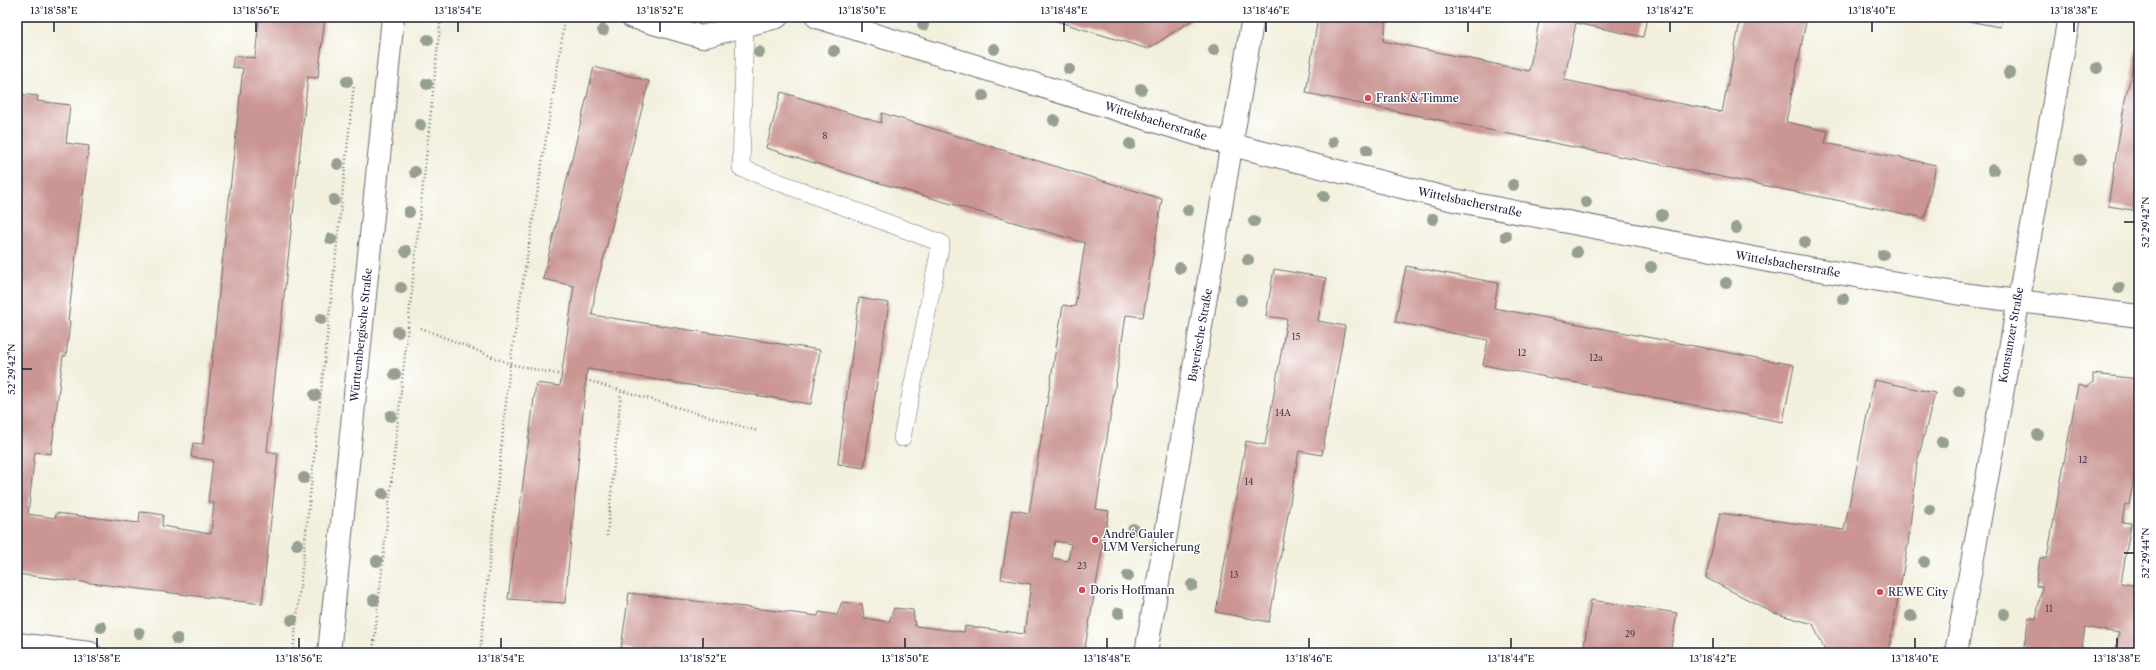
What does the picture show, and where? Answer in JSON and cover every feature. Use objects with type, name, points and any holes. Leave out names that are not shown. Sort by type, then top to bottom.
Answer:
[{"type":"street","name":"Württembergische Straße","points":[[329,653],[392,17]]},
{"type":"street","points":[[632,17],[702,37],[777,17]]},
{"type":"street","name":"Wittelsbacherstraße","points":[[817,17],[1232,145],[1462,201],[1774,262],[2017,302],[2139,316]]},
{"type":"street","name":"Bayerische Straße","points":[[1146,653],[1253,17]]},
{"type":"street","name":"Konstanzer Straße","points":[[1956,653],[2017,302],[2069,17]]},
{"type":"street","points":[[17,644],[90,653]]},
{"type":"lane","points":[[745,26],[741,168],[941,243],[902,438]]},
{"type":"path","points":[[373,653],[441,17]]},
{"type":"path","points":[[480,653],[510,364],[564,26]]},
{"type":"path","points":[[293,653],[354,80]]},
{"type":"path","points":[[421,328],[510,364],[562,375]]},
{"type":"path","points":[[586,380],[621,392],[757,431]]},
{"type":"path","points":[[607,536],[621,392]]},
{"type":"building","points":[[246,17],[325,17],[318,78],[308,77],[267,451],[278,453],[262,604],[17,574],[17,193],[19,193],[23,164],[17,163],[17,94],[38,96],[37,101],[70,105],[66,143],[89,146],[68,321],[70,321],[66,356],[63,356],[51,454],[35,452],[28,514],[55,518],[56,513],[139,523],[140,512],[152,513],[163,515],[162,526],[211,534],[214,503],[208,502],[213,460],[191,457],[193,443],[203,444],[243,68],[232,67],[234,56],[255,58],[259,20]]},
{"type":"building","points":[[1043,17],[1193,17],[1192,20],[1148,49]]},
{"type":"building","points":[[1318,17],[1387,17],[1383,41],[1529,71],[1540,17],[1647,17],[1643,37],[1576,23],[1564,80],[1722,112],[1741,17],[1807,17],[1786,122],[1828,131],[1825,143],[1936,165],[1925,218],[1306,93]]},
{"type":"building","points":[[1947,17],[2002,17],[2000,27]]},
{"type":"building","points":[[2139,42],[2139,211],[2108,206],[2125,100]]},
{"type":"building","points":[[594,67],[649,81],[595,292],[592,315],[820,350],[811,404],[587,369],[565,603],[508,599],[536,383],[560,386],[574,286],[543,279]]},
{"type":"building","points":[[781,92],[881,123],[882,113],[1162,199],[1143,317],[1126,315],[1096,509],[1109,511],[1084,653],[656,653],[621,648],[629,593],[818,616],[819,612],[837,615],[842,602],[862,604],[864,618],[889,622],[894,608],[913,610],[915,626],[964,632],[965,626],[1024,634],[1031,584],[1001,579],[1012,510],[1029,513],[1063,305],[1075,307],[1085,243],[766,148]],"holes":[[[1055,541],[1071,544],[1068,561],[1052,558]]]},
{"type":"building","points":[[1406,266],[1498,283],[1494,308],[1794,365],[1783,422],[1483,365],[1488,340],[1395,322]]},
{"type":"building","points":[[1274,269],[1326,278],[1318,321],[1345,326],[1322,455],[1299,451],[1269,622],[1216,612],[1246,441],[1265,445],[1287,319],[1266,316]]},
{"type":"building","points":[[859,298],[889,303],[864,468],[838,464]]},
{"type":"building","points":[[2093,374],[2139,379],[2139,450],[2129,505],[2125,504],[2122,522],[2131,523],[2121,583],[2139,586],[2139,653],[2110,653],[2030,653],[2031,648],[2024,646],[2029,617],[2036,619],[2042,587],[2036,586],[2040,558],[2047,558],[2078,385],[2086,387],[2093,382]],"holes":[[[2085,627],[2119,633],[2116,649],[2110,653],[2082,648]]]},
{"type":"building","points":[[1874,380],[1935,393],[1917,463],[1908,544],[1888,653],[1826,653],[1813,624],[1774,613],[1706,578],[1720,513],[1844,530]]},
{"type":"building","points":[[1591,600],[1677,613],[1670,653],[1583,653]]},
{"type":"place","name":"Frank & Timme","points":[[1368,98]]},
{"type":"place","name":"André Gauler LVM Versicherung","points":[[1095,540]]},
{"type":"place","name":"Doris Hoffmann","points":[[1082,590]]},
{"type":"place","name":"REWE City","points":[[1880,592]]}]
